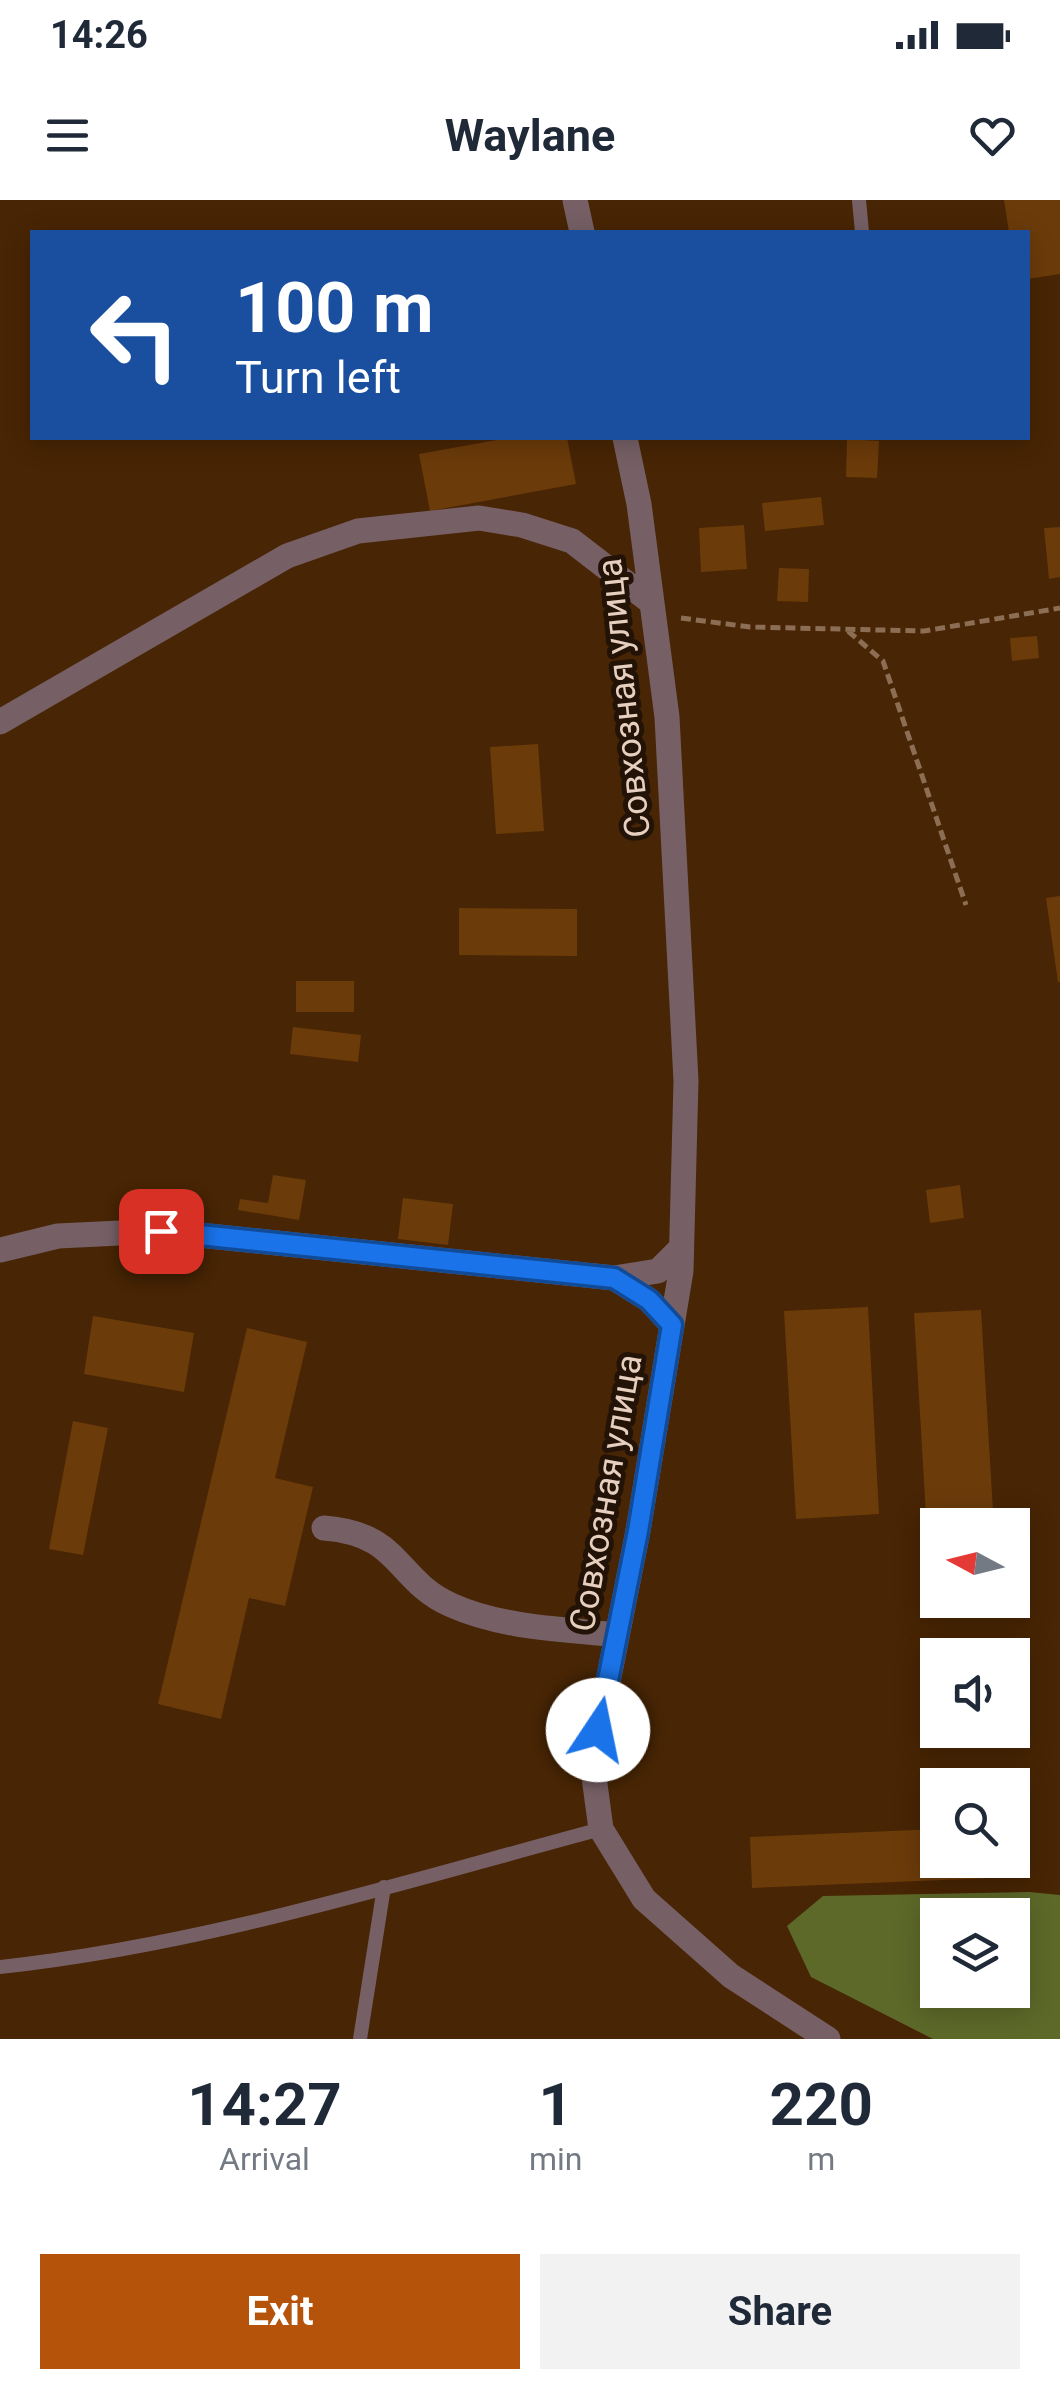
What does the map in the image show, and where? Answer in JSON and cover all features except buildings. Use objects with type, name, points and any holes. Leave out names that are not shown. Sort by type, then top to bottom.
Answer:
[{"type":"street","points":[[575,200],[582,230]]},
{"type":"street","name":"Совхозная улица","points":[[625,440],[666,717],[686,1081],[680,1250],[672,1325],[592,1762],[601,1829],[644,1898],[732,1976],[828,2039]]},
{"type":"street","points":[[0,722],[287,556],[358,530],[479,518],[522,525],[572,540],[652,602]]},
{"type":"street","points":[[0,1250],[58,1236],[161,1231],[614,1278],[658,1272],[680,1250]]},
{"type":"street","points":[[614,1278],[649,1300],[672,1325]]},
{"type":"street","points":[[324,1528],[357,1530],[385,1545],[448,1604],[499,1622],[617,1636]]},
{"type":"lane","points":[[859,200],[862,230]]},
{"type":"lane","points":[[0,1967],[248,1925],[601,1829]]},
{"type":"lane","points":[[360,2039],[384,1886]]},
{"type":"path","points":[[652,602],[688,621],[924,631],[1060,608]]},
{"type":"path","points":[[845,629],[883,662],[966,904]]},
{"type":"green space","points":[[1029,1892],[1060,1895],[1060,2039],[933,2039],[811,1977],[787,1926],[823,1896]]},
{"type":"route","points":[[161,1231],[614,1278],[649,1300],[672,1325],[638,1531],[598,1730]]}]
